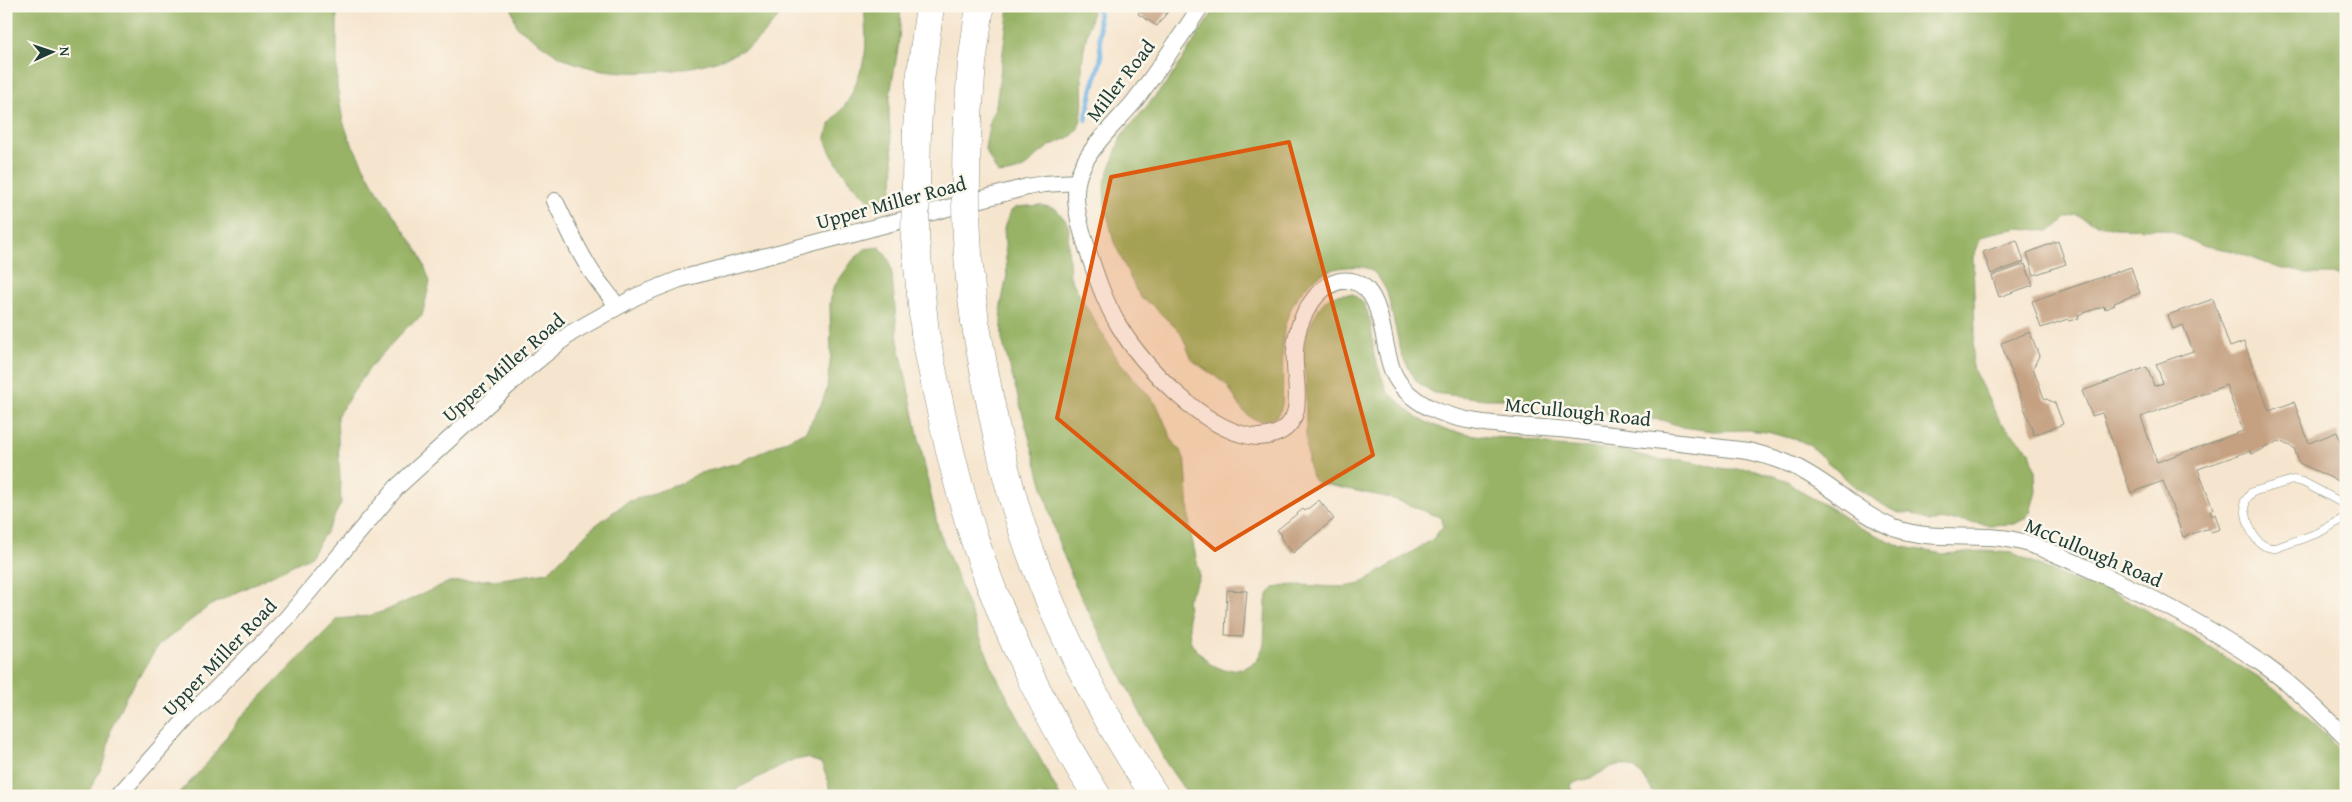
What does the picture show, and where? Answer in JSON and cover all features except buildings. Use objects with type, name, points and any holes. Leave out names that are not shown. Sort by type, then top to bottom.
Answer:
[{"type":"highway","points":[[930,6],[920,81],[915,238],[925,333],[943,423],[958,485],[977,548],[1002,614],[1035,686],[1071,754],[1097,796]]},
{"type":"highway","points":[[980,6],[972,63],[968,117],[965,174],[966,227],[969,276],[975,321],[995,427],[1011,490],[1036,566],[1068,642],[1100,707],[1155,796]]},
{"type":"street","name":"Miller Road","points":[[1077,182],[1090,154],[1134,101],[1202,6]]},
{"type":"street","name":"Upper Miller Road","points":[[118,796],[187,718],[286,619],[397,487],[571,333],[617,307],[660,286],[706,271],[1027,187],[1077,182]]},
{"type":"street","name":"McCullough Road","points":[[1077,182],[1077,199],[1083,234],[1100,286],[1120,328],[1150,366],[1184,398],[1204,414],[1239,433],[1260,437],[1270,436],[1281,432],[1290,424],[1295,414],[1297,402],[1294,354],[1297,333],[1303,316],[1326,287],[1335,282],[1354,281],[1367,289],[1374,298],[1387,353],[1396,377],[1408,392],[1430,408],[1450,415],[1499,424],[1748,452],[1787,462],[1799,468],[1861,511],[1894,528],[1933,537],[1994,537],[2032,545],[2145,595],[2234,646],[2265,666],[2302,696],[2346,738]]},
{"type":"street","points":[[555,201],[577,247],[596,279],[609,293],[617,307]]},
{"type":"lane","points":[[2346,505],[2303,482],[2293,480],[2252,492],[2245,501],[2245,509],[2253,534],[2258,542],[2270,548],[2276,548],[2318,533],[2346,517]]},
{"type":"highlighted area","points":[[1289,142],[1373,455],[1215,550],[1057,418],[1111,177]]},
{"type":"green space","points":[[6,6],[337,6],[337,87],[343,121],[349,138],[373,184],[420,254],[430,282],[422,316],[409,325],[371,366],[337,416],[341,503],[327,531],[309,557],[209,606],[158,646],[125,698],[111,729],[105,761],[89,791],[83,796],[6,796]]},
{"type":"green space","points":[[511,6],[789,6],[758,39],[746,48],[728,57],[685,68],[638,72],[594,68],[575,63],[560,56],[517,27]]},
{"type":"green space","points":[[865,6],[901,6],[899,43],[889,109],[894,171],[891,195],[886,207],[873,203],[851,182],[831,153],[826,138],[829,127],[849,99],[862,67],[866,44]]},
{"type":"green space","points":[[1009,6],[1094,6],[1086,36],[1082,67],[1082,114],[1076,132],[1050,146],[1023,168],[1009,173],[998,174],[985,149],[990,119],[996,106]]},
{"type":"green space","points":[[1218,6],[2346,6],[2346,279],[2336,274],[2306,274],[2292,269],[2282,269],[2233,251],[2201,245],[2172,232],[2159,229],[2115,228],[2094,223],[2076,215],[2066,218],[2049,231],[2019,228],[1992,233],[1981,238],[1973,258],[1975,332],[1972,363],[1975,373],[2000,422],[2030,451],[2035,471],[2036,492],[2030,512],[2024,519],[2015,524],[1988,525],[1958,520],[1929,521],[1911,513],[1899,513],[1855,487],[1810,446],[1801,441],[1767,432],[1747,430],[1713,431],[1682,427],[1663,420],[1612,416],[1572,405],[1551,404],[1532,399],[1485,399],[1434,393],[1417,382],[1402,356],[1387,292],[1383,285],[1371,270],[1361,267],[1346,267],[1323,273],[1313,280],[1297,298],[1291,308],[1284,331],[1282,405],[1279,414],[1270,420],[1259,421],[1243,411],[1227,385],[1192,360],[1181,333],[1151,304],[1142,299],[1114,242],[1105,205],[1104,185],[1121,137],[1171,77]]},
{"type":"green space","points":[[1041,205],[1056,209],[1066,221],[1069,228],[1070,277],[1118,360],[1157,405],[1172,440],[1182,453],[1186,465],[1190,530],[1199,571],[1199,578],[1187,600],[1190,640],[1210,664],[1224,670],[1243,669],[1257,661],[1264,645],[1266,601],[1269,593],[1274,588],[1296,585],[1339,587],[1360,584],[1433,539],[1443,526],[1442,518],[1391,498],[1319,484],[1314,480],[1311,473],[1306,440],[1305,341],[1313,319],[1325,300],[1335,295],[1353,294],[1364,304],[1367,311],[1371,325],[1374,356],[1387,391],[1417,418],[1445,430],[1487,437],[1518,438],[1557,446],[1620,450],[1659,460],[1683,460],[1726,469],[1752,469],[1786,480],[1860,528],[1903,547],[1944,554],[1983,551],[2013,553],[2080,584],[2104,587],[2194,637],[2273,687],[2309,718],[2346,755],[2346,784],[2335,796],[1654,796],[1644,778],[1634,768],[1621,765],[1614,766],[1593,777],[1571,785],[1574,796],[1189,796],[1166,763],[1075,585],[1057,538],[1002,339],[1001,306],[1007,275],[1004,228],[1010,212],[1016,207]]},
{"type":"green space","points":[[880,247],[889,260],[898,341],[938,528],[993,670],[1060,796],[831,796],[827,777],[821,763],[806,758],[790,761],[723,796],[177,796],[209,761],[239,719],[338,619],[368,616],[385,611],[449,582],[502,579],[548,572],[592,528],[627,502],[683,483],[697,474],[741,462],[806,431],[822,403],[827,388],[831,355],[830,303],[833,288],[853,260],[865,249]]},
{"type":"waterway","points":[[1086,120],[1092,89],[1101,59],[1098,6]]}]
